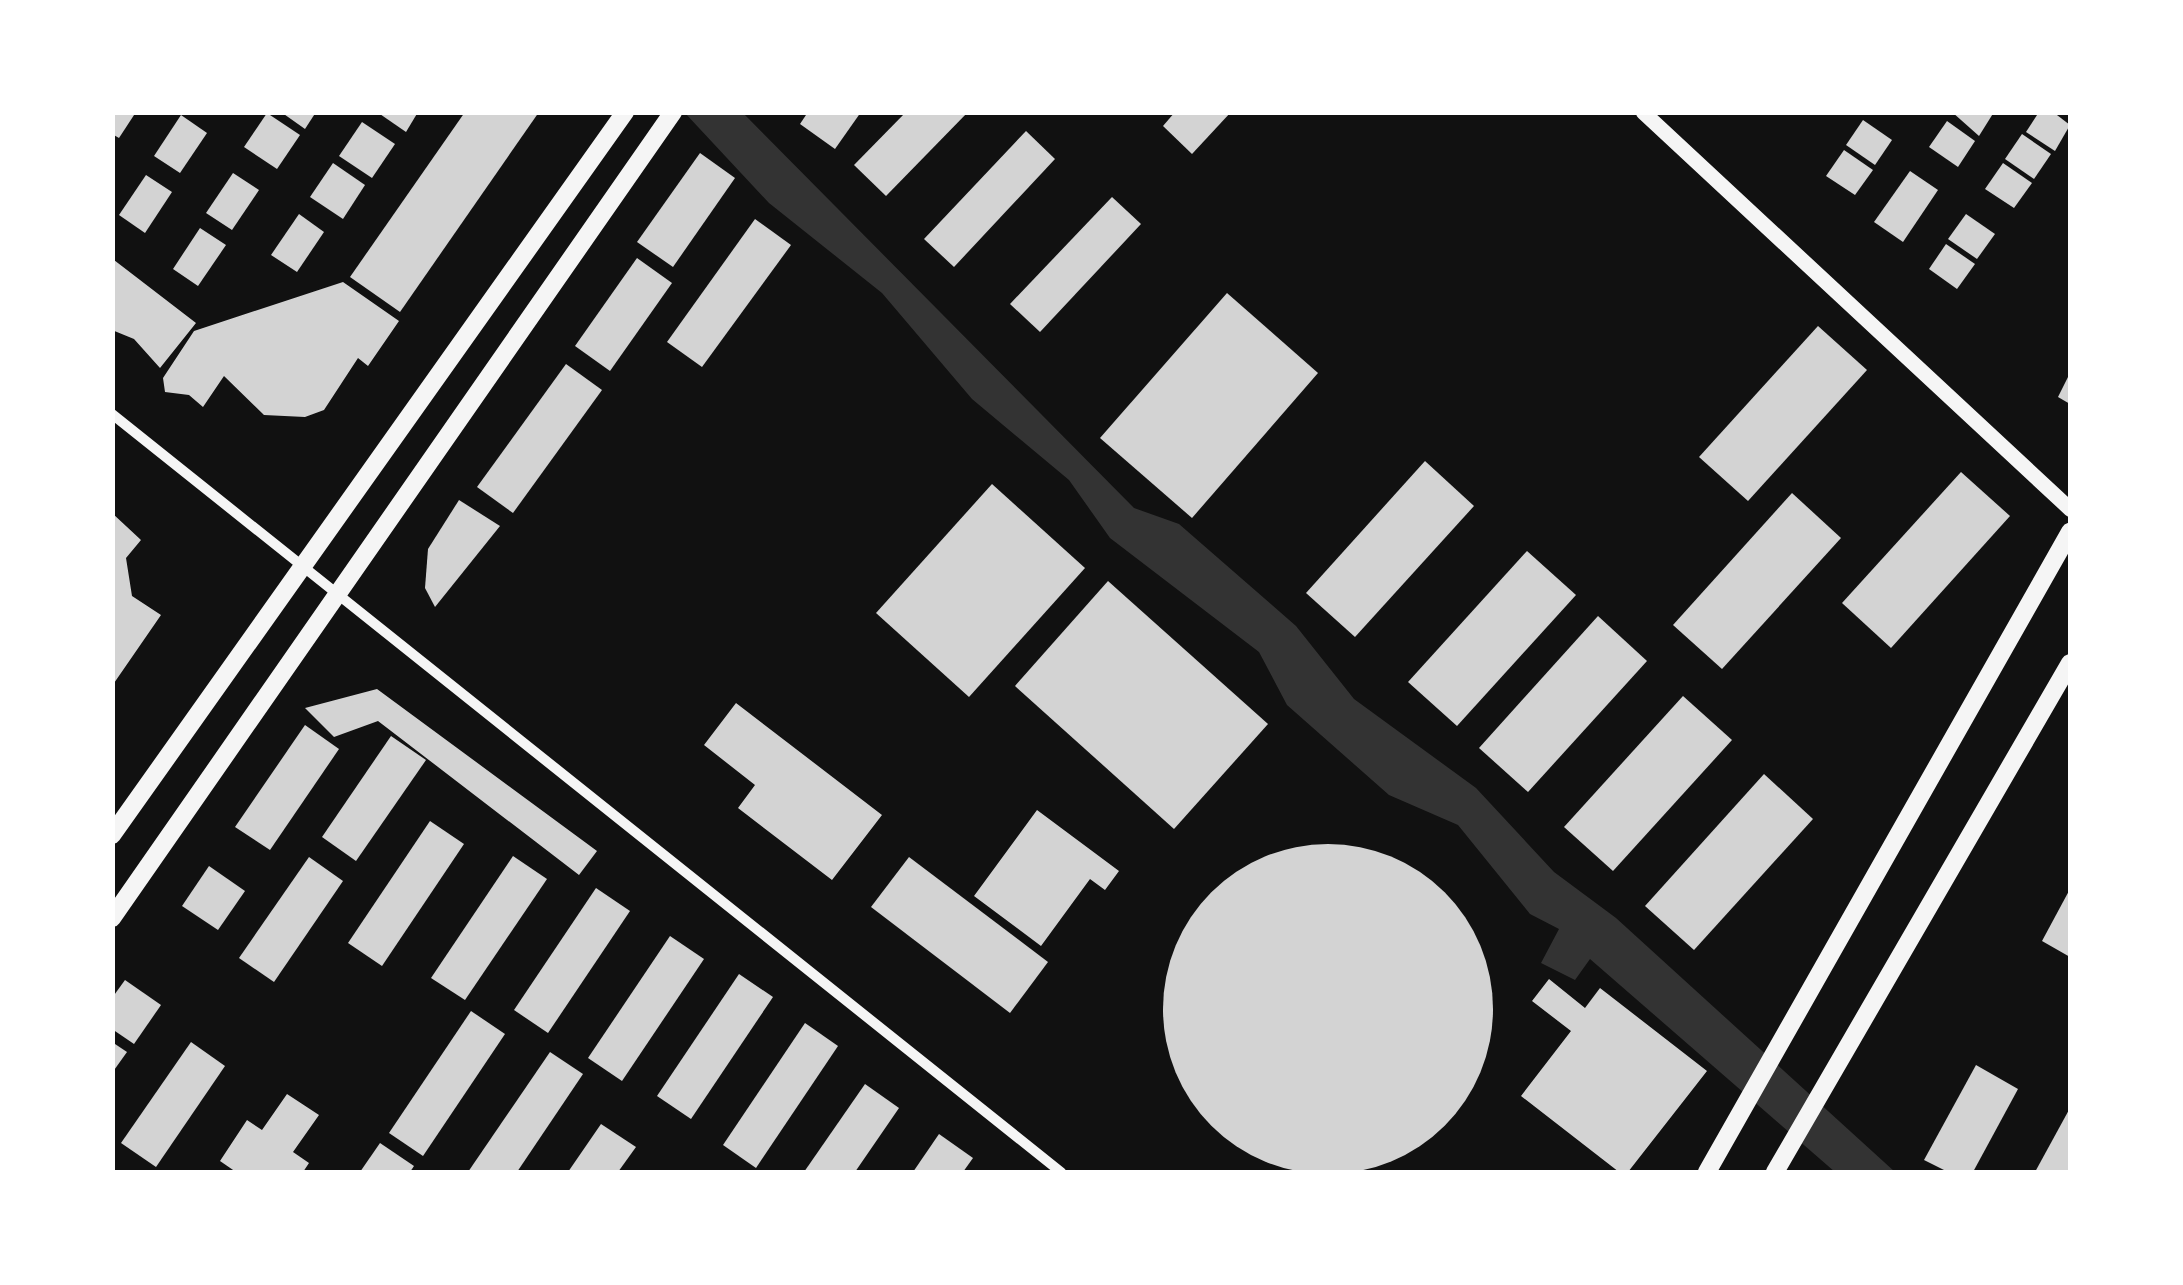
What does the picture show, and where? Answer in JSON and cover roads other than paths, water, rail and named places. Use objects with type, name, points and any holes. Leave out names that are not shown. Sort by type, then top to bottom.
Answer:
[{"type":"main road","points":[[112,918],[673,112]]},
{"type":"main road","points":[[112,835],[307,566],[624,114]]},
{"type":"main road","points":[[1706,1172],[2070,532]]},
{"type":"main road","points":[[1775,1172],[2070,663]]},
{"type":"street","points":[[1643,112],[2070,509]]},
{"type":"street","points":[[112,414],[1061,1172]]}]
